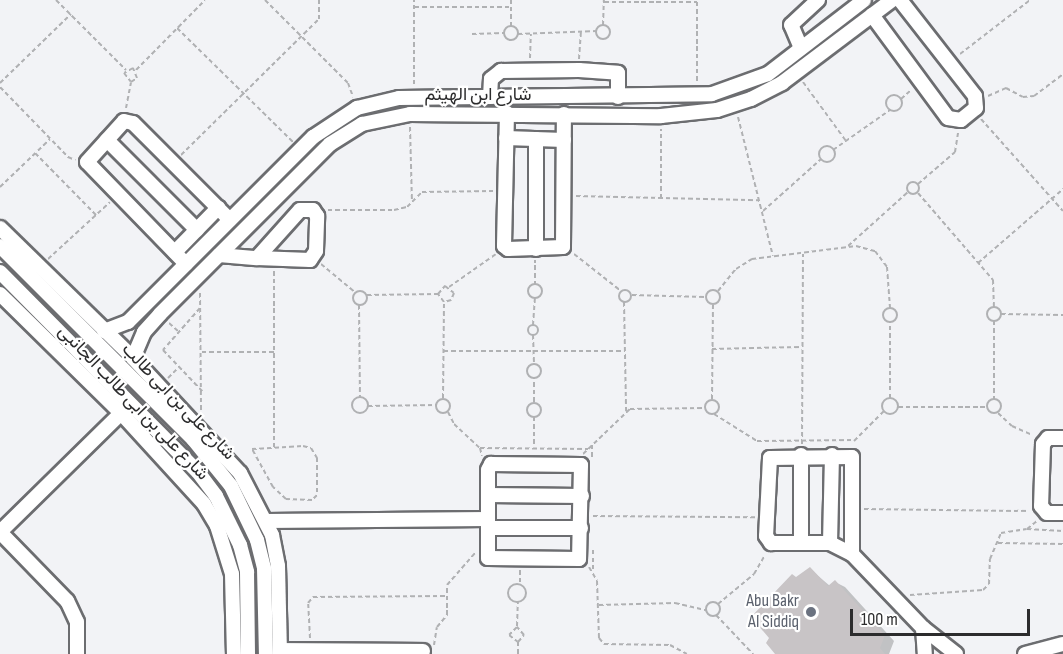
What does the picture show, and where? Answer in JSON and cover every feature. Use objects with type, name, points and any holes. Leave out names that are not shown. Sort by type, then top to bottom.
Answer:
[{"type":"street","points":[[801,48],[791,25],[818,0]]},
{"type":"street","name":"شارع ابن الهيثم","points":[[105,331],[128,322],[326,125],[357,108],[414,98],[696,96],[755,80],[864,0]]},
{"type":"street","name":"شارع ابن الهيثم","points":[[134,358],[144,332],[219,255],[340,136],[373,120],[410,114],[537,113],[661,116],[699,114],[735,105],[796,73],[892,0]]},
{"type":"street","points":[[872,15],[954,121],[975,106],[948,63],[900,0]]},
{"type":"street","points":[[490,97],[494,74],[579,70],[618,73],[618,97]]},
{"type":"street","points":[[537,98],[537,113]]},
{"type":"street","points":[[507,113],[505,248],[536,249],[563,247],[564,114]]},
{"type":"street","points":[[186,264],[87,162],[124,121],[129,122],[173,163],[230,220]]},
{"type":"street","points":[[506,138],[564,140]]},
{"type":"street","points":[[536,139],[536,249]]},
{"type":"street","points":[[107,140],[197,230]]},
{"type":"street","points":[[175,252],[218,208]]},
{"type":"street","points":[[219,255],[257,258],[305,261],[313,257],[317,216],[313,210],[300,210],[257,258]]},
{"type":"street","name":"شارع على بن ابى طالب الجانبى","points":[[0,228],[35,272],[134,358],[240,473],[267,521],[278,566],[280,652]]},
{"type":"street","name":"شارع على بن ابى طالب","points":[[0,246],[35,272],[193,440],[231,486],[257,540],[264,568],[266,654]]},
{"type":"street","name":"شارع على بن ابى طالب","points":[[0,272],[126,408],[198,472],[230,520],[247,572],[248,654]]},
{"type":"street","name":"شارع على بن ابى طالب الجانبى","points":[[0,294],[126,408],[186,481],[217,526],[232,574],[234,654]]},
{"type":"street","points":[[77,654],[73,611],[0,532],[126,408]]},
{"type":"street","points":[[1063,438],[1045,439],[1043,511],[1063,513]]},
{"type":"street","points":[[801,455],[801,543]]},
{"type":"street","points":[[852,554],[854,461],[849,455],[801,455],[770,458],[766,536],[771,543],[830,543],[852,554],[923,628],[956,654]]},
{"type":"street","points":[[830,543],[832,455]]},
{"type":"street","points":[[491,464],[581,465],[579,559],[491,561],[487,548],[488,495],[491,464]]},
{"type":"street","points":[[488,495],[582,496]]},
{"type":"street","points":[[267,521],[488,523],[581,528]]},
{"type":"street","points":[[923,628],[926,654]]},
{"type":"street","points":[[1025,654],[1063,644]]},
{"type":"street","points":[[280,652],[428,651]]},
{"type":"path","points":[[56,0],[126,70],[136,70],[205,0]]},
{"type":"path","points":[[265,0],[303,35],[348,83],[357,108]]},
{"type":"path","points":[[173,163],[319,19],[319,0]]},
{"type":"path","points":[[414,0],[414,98]]},
{"type":"path","points":[[511,0],[511,26],[518,34]]},
{"type":"path","points":[[948,63],[1030,0]]},
{"type":"path","points":[[472,34],[504,33],[512,40],[518,34],[597,31],[603,25],[604,1],[697,1],[696,96]]},
{"type":"path","points":[[414,7],[511,7]]},
{"type":"path","points":[[71,14],[0,85],[68,157],[87,162]]},
{"type":"path","points":[[597,31],[603,39],[609,35],[609,28],[603,25]]},
{"type":"path","points":[[504,33],[511,26]]},
{"type":"path","points":[[177,28],[301,150]]},
{"type":"path","points":[[579,70],[581,32]]},
{"type":"path","points":[[530,71],[531,34]]},
{"type":"path","points":[[126,70],[125,77],[131,82]]},
{"type":"path","points":[[129,122],[127,95],[131,82],[137,78],[136,70]]},
{"type":"path","points":[[796,73],[846,141]]},
{"type":"path","points":[[1063,74],[1034,96],[1023,97],[1000,88],[975,106],[1063,211]]},
{"type":"path","points":[[821,159],[821,150],[833,150],[890,110],[901,107],[898,96],[887,99],[890,110]]},
{"type":"path","points":[[735,105],[773,256]]},
{"type":"path","points":[[410,114],[412,202]]},
{"type":"path","points":[[661,116],[661,198]]},
{"type":"path","points":[[909,192],[909,184],[918,184],[955,152],[959,135],[954,121]]},
{"type":"path","points":[[0,187],[50,138]]},
{"type":"path","points":[[762,212],[821,159],[832,160],[833,150]]},
{"type":"path","points":[[35,153],[96,215]]},
{"type":"path","points":[[918,184],[918,193],[993,280],[994,307],[987,316],[994,321]]},
{"type":"path","points":[[978,263],[1063,189]]},
{"type":"path","points":[[313,210],[394,210],[412,202],[422,192],[505,191]]},
{"type":"path","points":[[846,248],[909,192],[918,193]]},
{"type":"path","points":[[35,272],[117,195]]},
{"type":"path","points":[[564,196],[759,200]]},
{"type":"path","points":[[563,247],[621,291],[629,291],[632,296]]},
{"type":"path","points":[[705,297],[708,291],[718,291],[743,264],[773,256],[866,247],[882,258],[889,276],[890,308],[883,315],[890,322]]},
{"type":"path","points":[[438,294],[442,287],[449,287],[505,248]]},
{"type":"path","points":[[535,298],[528,293],[535,285],[536,249]]},
{"type":"path","points":[[802,440],[803,253]]},
{"type":"path","points":[[313,257],[356,293],[367,295],[438,294]]},
{"type":"path","points":[[273,259],[276,352],[274,447]]},
{"type":"path","points":[[199,275],[202,352],[200,428]]},
{"type":"path","points":[[533,335],[528,330],[533,325],[535,298],[541,290],[535,285]]},
{"type":"path","points":[[444,302],[453,297],[449,287]]},
{"type":"path","points":[[621,291],[619,295],[624,302],[626,411]]},
{"type":"path","points":[[713,304],[720,300],[718,291]]},
{"type":"path","points":[[356,293],[354,300],[359,305],[360,397],[368,406],[436,405],[443,398],[444,302],[438,294]]},
{"type":"path","points":[[359,305],[366,302],[367,295]]},
{"type":"path","points":[[624,302],[632,296],[705,297],[713,304]]},
{"type":"path","points":[[704,408],[712,399],[713,304]]},
{"type":"path","points":[[201,307],[163,350],[202,391]]},
{"type":"path","points":[[994,307],[1001,314],[1063,315]]},
{"type":"path","points":[[890,308],[896,313],[890,322],[890,398],[898,406],[987,407],[994,399],[994,321],[1001,314]]},
{"type":"path","points":[[533,325],[538,328],[533,335],[534,365],[528,373],[534,378]]},
{"type":"path","points":[[712,349],[802,347]]},
{"type":"path","points":[[444,351],[625,351]]},
{"type":"path","points":[[202,352],[276,352]]},
{"type":"path","points":[[534,365],[541,370],[534,378],[534,403],[540,410],[534,417],[534,448]]},
{"type":"path","points":[[360,397],[352,402],[355,411],[363,412],[368,406]]},
{"type":"path","points":[[443,398],[451,404],[448,412],[454,424],[480,448],[588,449]]},
{"type":"path","points":[[884,411],[882,402],[890,398]]},
{"type":"path","points":[[712,399],[719,404],[714,414]]},
{"type":"path","points":[[994,399],[1001,403],[998,413]]},
{"type":"path","points":[[534,403],[527,411],[534,417]]},
{"type":"path","points":[[436,405],[440,412],[448,412]]},
{"type":"path","points":[[884,411],[890,414],[898,406]]},
{"type":"path","points":[[987,407],[991,412],[998,413],[1012,426],[1045,439]]},
{"type":"path","points":[[581,465],[588,449],[626,411],[636,408],[704,408],[757,441],[854,440]]},
{"type":"path","points":[[849,455],[854,440],[884,411]]},
{"type":"path","points":[[303,446],[314,451],[318,462],[314,499],[286,499],[276,492],[252,452],[254,448],[274,447],[303,446]]},
{"type":"path","points":[[853,509],[1043,511]]},
{"type":"path","points":[[1027,529],[1043,511]]},
{"type":"path","points":[[593,516],[767,517]]},
{"type":"path","points":[[892,595],[983,590],[989,584],[990,559],[1004,531],[1027,529],[1063,531]]},
{"type":"path","points":[[716,615],[718,604],[754,574],[771,543]]},
{"type":"path","points":[[998,543],[1063,544]]},
{"type":"path","points":[[428,651],[434,634],[447,615],[445,596],[447,585],[473,554],[487,548]]},
{"type":"path","points":[[579,559],[596,576],[599,638],[604,644],[670,645],[687,654]]},
{"type":"path","points":[[518,642],[509,635],[517,627],[518,602],[526,594],[520,585],[520,561]]},
{"type":"path","points":[[518,602],[508,594],[510,588],[520,585]]},
{"type":"path","points":[[310,650],[308,603],[313,597],[445,596]]},
{"type":"path","points":[[599,605],[675,603],[706,610],[716,615],[753,654]]},
{"type":"path","points":[[706,610],[710,603],[718,604]]},
{"type":"path","points":[[517,627],[524,635],[518,642],[518,654]]},
{"type":"building","name":"Abu Bakr Al Siddiq","points":[[810,567],[828,586],[835,580],[885,635],[880,648],[885,654],[775,654],[766,643],[769,638],[751,617],[792,574],[796,577]]},
{"type":"place","name":"Abu Bakr Al Siddiq","points":[[811,612]]}]
